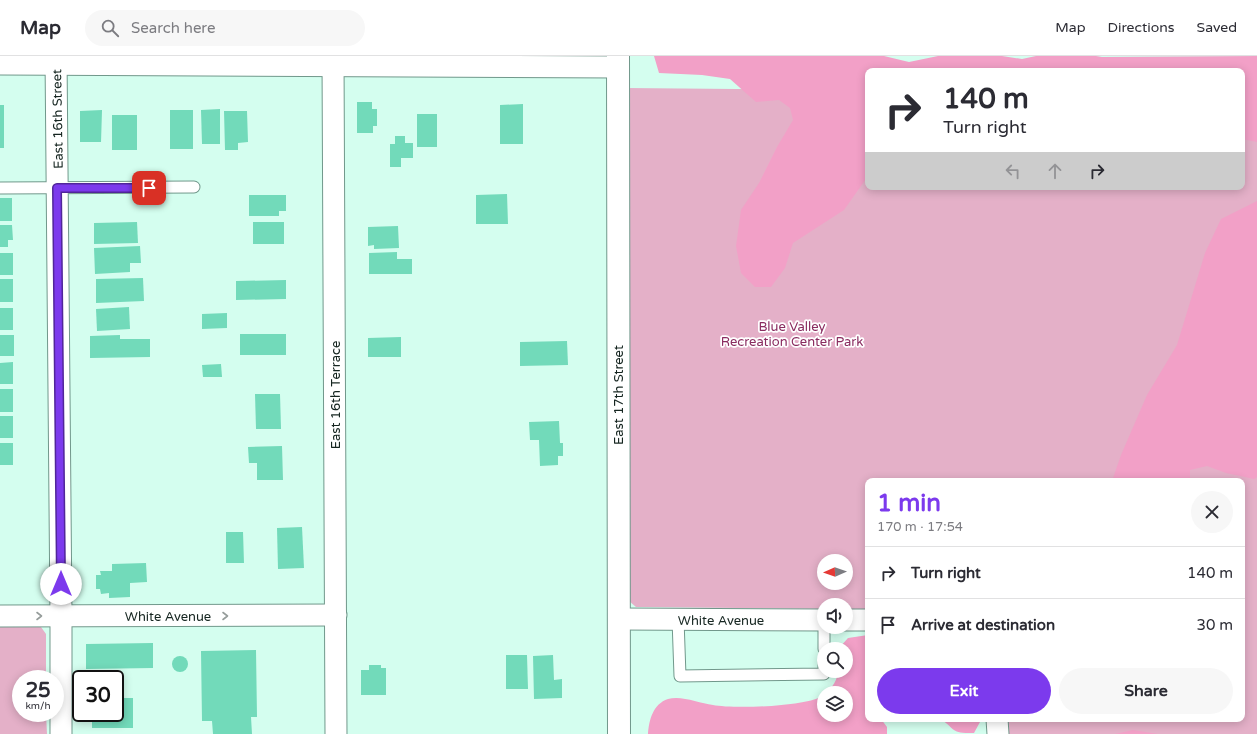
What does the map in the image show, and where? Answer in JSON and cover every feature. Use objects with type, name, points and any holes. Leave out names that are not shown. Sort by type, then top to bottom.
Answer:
[{"type":"street","points":[[0,64],[56,60],[618,61]]},
{"type":"street","name":"East 16th Street","points":[[56,60],[61,734]]},
{"type":"street","name":"East 16th Terrace","points":[[333,60],[336,734]]},
{"type":"street","name":"East 17th Street","points":[[618,61],[619,734]]},
{"type":"street","name":"White Avenue","points":[[0,616],[336,615]]},
{"type":"street","name":"White Avenue","points":[[619,619],[817,620]]},
{"type":"street","points":[[853,620],[865,620]]},
{"type":"street","points":[[997,722],[998,734]]},
{"type":"lane","points":[[0,188],[194,188]]},
{"type":"lane","points":[[678,620],[680,676],[817,674]]},
{"type":"green space","name":"Blue Valley Recreation Center Park","points":[[626,88],[865,90],[865,190],[1245,190],[1245,92],[1257,92],[1257,734],[1006,734],[1006,722],[1245,722],[1245,478],[865,478],[865,609],[853,609],[853,598],[817,598],[817,609],[636,607],[629,601]]},
{"type":"green space","points":[[0,627],[41,627],[46,634],[46,670],[12,670],[12,722],[46,722],[47,734],[0,734]]},
{"type":"shaded area","points":[[654,56],[884,56],[909,62],[938,56],[1002,56],[1022,59],[1036,56],[1257,56],[1257,142],[1245,140],[1245,68],[865,68],[865,180],[844,210],[793,243],[785,268],[771,287],[755,287],[741,273],[736,246],[741,210],[759,183],[777,147],[793,120],[790,108],[779,100],[756,102],[730,79],[702,75],[659,73]]},
{"type":"shaded area","points":[[1257,201],[1257,477],[1254,479],[1226,473],[1207,466],[1190,470],[1190,478],[1113,478],[1121,455],[1147,395],[1177,345],[1205,253],[1221,219]]},
{"type":"shaded area","points":[[865,635],[865,722],[883,722],[887,727],[887,734],[648,734],[649,723],[655,709],[663,701],[673,698],[737,707],[770,706],[803,702],[817,698],[817,722],[853,722],[853,686],[832,686],[836,678],[853,678],[853,642],[844,642],[848,638]]},
{"type":"shaded area","points":[[945,722],[980,722],[974,733],[954,730]]},
{"type":"shaded area","points":[[1133,730],[1158,734],[1115,734]]},
{"type":"building","points":[[357,102],[372,102],[372,109],[377,109],[377,126],[373,126],[373,133],[357,133]]},
{"type":"building","points":[[523,104],[523,144],[500,144],[500,105]]},
{"type":"building","points":[[0,105],[4,105],[4,148],[0,148]]},
{"type":"building","points":[[220,109],[220,144],[202,144],[201,110]]},
{"type":"building","points":[[102,110],[101,142],[80,142],[80,111]]},
{"type":"building","points":[[170,110],[193,110],[193,149],[170,149]]},
{"type":"building","points":[[224,111],[247,111],[248,142],[238,143],[238,150],[225,150]]},
{"type":"building","points":[[417,114],[437,114],[437,147],[417,147]]},
{"type":"building","points":[[112,115],[137,115],[137,150],[112,150]]},
{"type":"building","points":[[395,136],[405,136],[405,143],[413,143],[413,158],[401,158],[401,167],[390,167],[390,144],[395,144]]},
{"type":"building","points":[[507,194],[508,224],[476,224],[476,195]]},
{"type":"building","points":[[249,195],[286,195],[286,211],[279,211],[279,216],[249,216]]},
{"type":"building","points":[[0,198],[12,198],[12,221],[0,221]]},
{"type":"building","points":[[137,222],[138,243],[94,244],[94,223]]},
{"type":"building","points":[[253,222],[284,222],[284,244],[253,244]]},
{"type":"building","points":[[0,225],[12,225],[13,240],[8,240],[8,247],[0,247]]},
{"type":"building","points":[[398,226],[399,248],[374,249],[374,245],[368,246],[368,227]]},
{"type":"building","points":[[140,246],[141,263],[130,263],[130,272],[95,274],[94,248]]},
{"type":"building","points":[[397,252],[397,259],[412,259],[412,274],[369,274],[369,253]]},
{"type":"building","points":[[0,253],[13,253],[13,275],[0,275]]},
{"type":"building","points":[[143,278],[144,301],[96,303],[96,279]]},
{"type":"building","points":[[0,279],[13,279],[13,302],[0,302]]},
{"type":"building","points":[[286,280],[286,299],[236,300],[236,281]]},
{"type":"building","points":[[129,307],[130,329],[97,331],[96,309]]},
{"type":"building","points":[[0,308],[13,308],[13,330],[0,330]]},
{"type":"building","points":[[227,313],[227,328],[202,329],[202,314]]},
{"type":"building","points":[[240,334],[286,334],[286,355],[240,355]]},
{"type":"building","points":[[0,335],[14,335],[14,356],[0,356]]},
{"type":"building","points":[[120,335],[120,339],[150,339],[150,357],[90,358],[90,336]]},
{"type":"building","points":[[401,337],[401,357],[368,357],[368,338]]},
{"type":"building","points":[[567,341],[568,365],[520,366],[520,342]]},
{"type":"building","points":[[13,362],[13,384],[0,384],[0,363]]},
{"type":"building","points":[[221,364],[222,377],[203,377],[202,365]]},
{"type":"building","points":[[0,389],[13,389],[13,412],[0,412]]},
{"type":"building","points":[[255,394],[280,394],[281,429],[256,429]]},
{"type":"building","points":[[0,416],[13,416],[13,438],[0,438]]},
{"type":"building","points":[[559,421],[560,443],[563,443],[563,456],[558,456],[558,465],[540,466],[539,440],[530,440],[529,422]]},
{"type":"building","points":[[0,443],[13,443],[13,465],[0,465]]},
{"type":"building","points":[[282,446],[283,480],[257,480],[257,463],[249,463],[248,447]]},
{"type":"building","points":[[302,527],[304,568],[278,569],[277,528]]},
{"type":"building","points":[[226,532],[243,532],[244,563],[226,563]]},
{"type":"building","points":[[146,563],[147,582],[130,583],[130,597],[109,598],[109,593],[101,594],[100,589],[96,589],[96,575],[101,575],[100,571],[112,571],[112,564]]},
{"type":"building","points":[[153,643],[153,668],[86,669],[86,644]]},
{"type":"building","points":[[256,650],[257,717],[251,717],[252,734],[213,734],[212,721],[202,721],[201,651]]},
{"type":"building","points":[[506,655],[527,655],[528,689],[506,689]]},
{"type":"building","points":[[553,655],[554,680],[562,679],[562,698],[534,699],[533,656]]},
{"type":"building","points":[[180,656],[187,661],[188,664],[183,671],[180,672],[173,667],[172,664],[177,657]]},
{"type":"building","points":[[369,665],[381,665],[381,668],[386,668],[386,695],[361,695],[361,670],[369,670]]},
{"type":"building","points":[[124,698],[133,698],[133,728],[92,728],[92,722],[124,722]]},
{"type":"route","points":[[61,584],[57,188],[149,188]]}]
